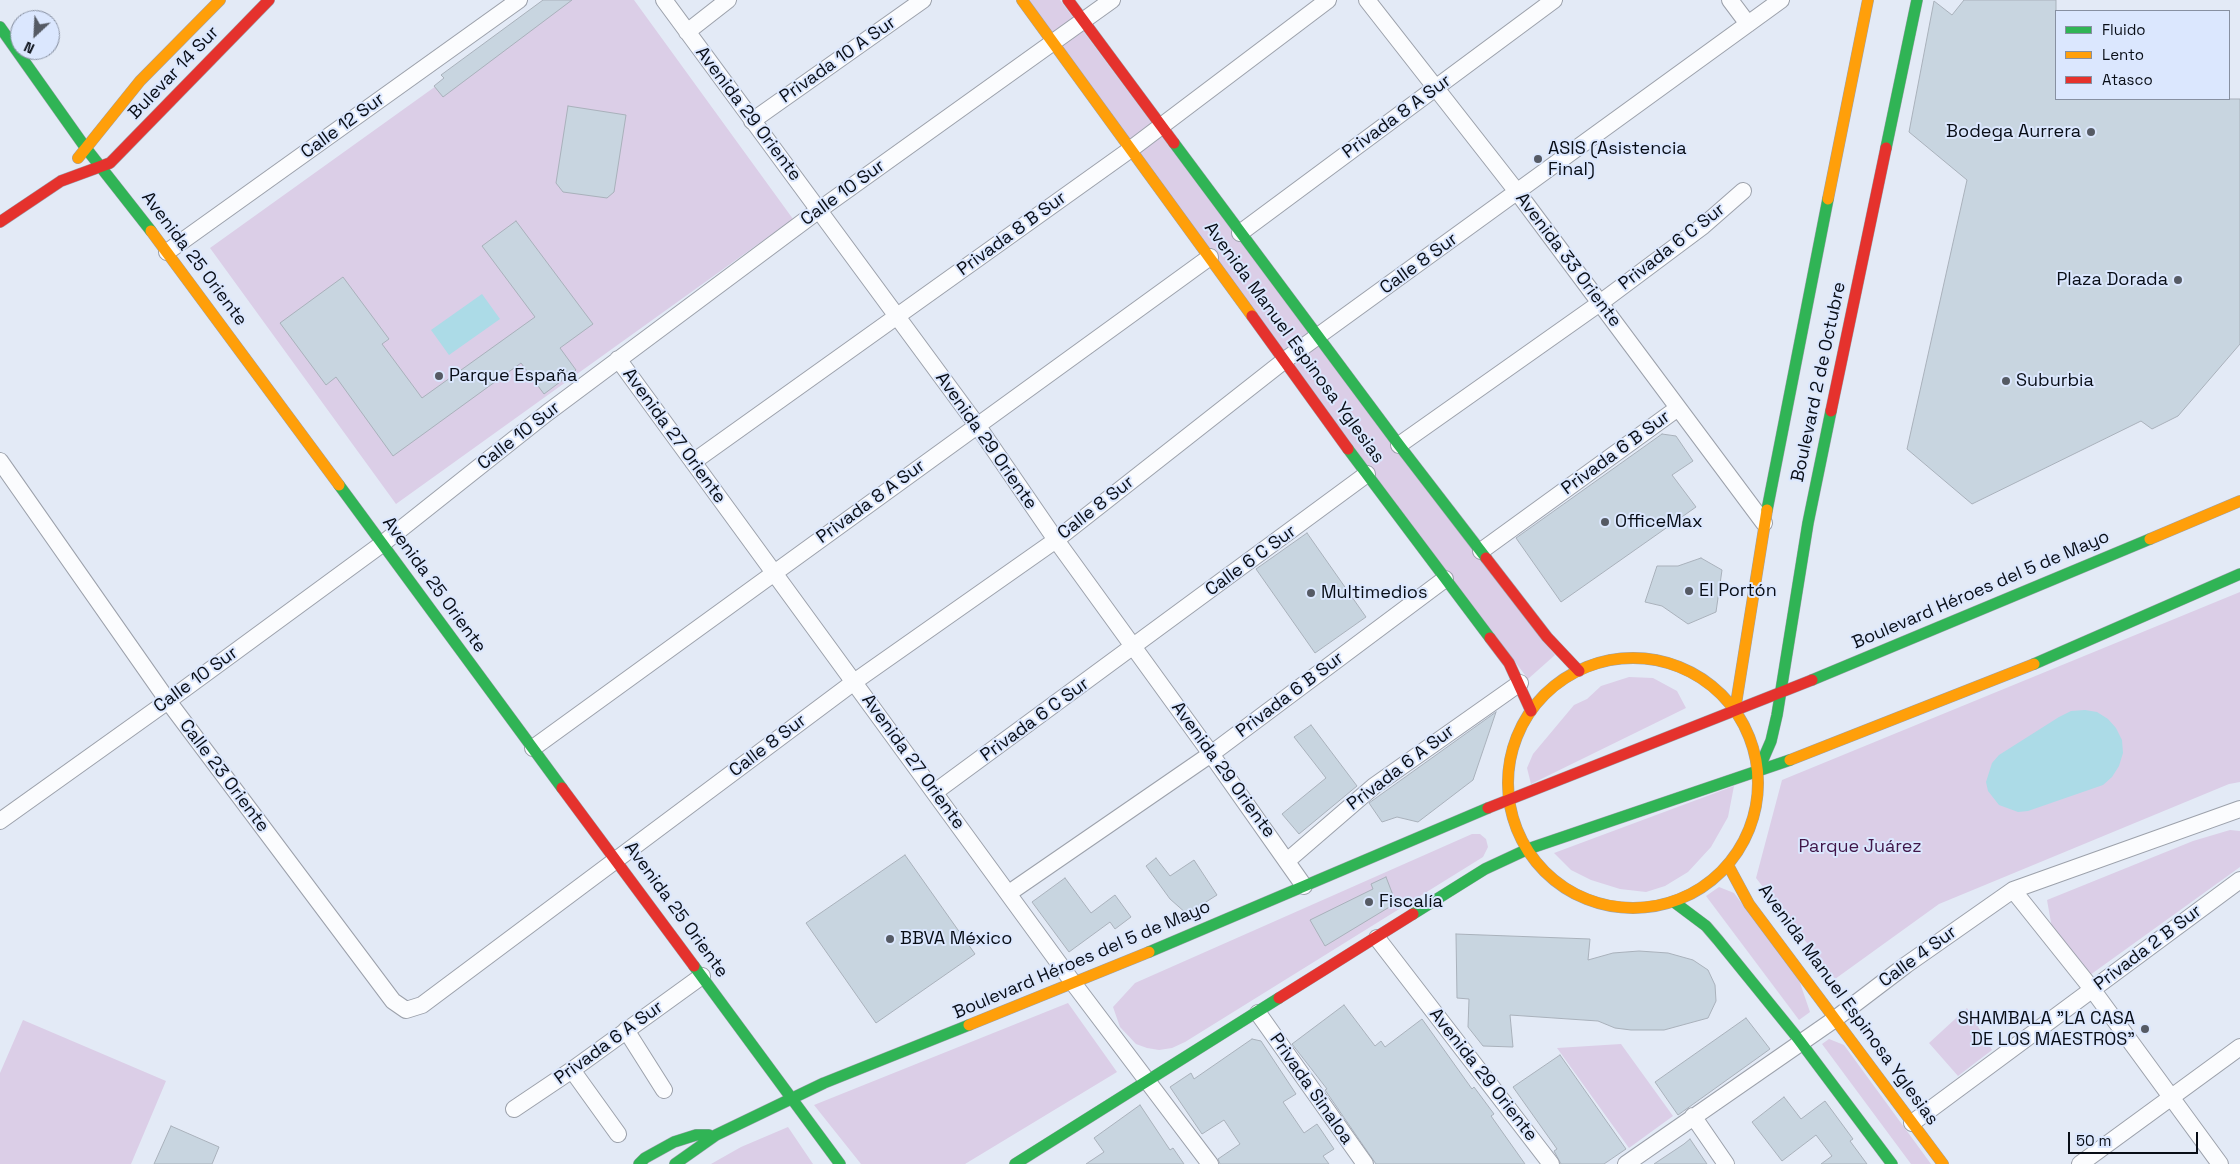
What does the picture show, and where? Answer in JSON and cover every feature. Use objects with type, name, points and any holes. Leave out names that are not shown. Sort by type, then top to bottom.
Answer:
[{"type":"main road","name":"Bulevar 14 Sur","points":[[61,181],[140,80],[220,0]]},
{"type":"main road","name":"Bulevar 14 Sur","points":[[102,167],[110,163],[269,0]]},
{"type":"main road","name":"Avenida Manuel Espinosa Yglesias","points":[[1022,0],[1054,41],[1444,579],[1510,662],[1531,711]]},
{"type":"main road","name":"Avenida Manuel Espinosa Yglesias","points":[[1068,0],[1399,446],[1548,637],[1579,670]]},
{"type":"main road","name":"Boulevard 2 de Octubre","points":[[1735,710],[1764,523],[1868,0]]},
{"type":"main road","name":"Boulevard 2 de Octubre","points":[[1758,771],[1771,741],[1781,694],[1808,524],[1917,0]]},
{"type":"main road","name":"Avenida 25 Oriente","points":[[0,28],[86,147],[167,252],[840,1164]]},
{"type":"main road","points":[[0,222],[61,181],[102,167]]},
{"type":"main road","name":"Boulevard Héroes del 5 de Mayo","points":[[675,1164],[716,1134],[824,1083],[1074,984],[1461,820],[1735,710],[1781,694],[2240,501]]},
{"type":"main road","points":[[1023,1162],[1148,1081],[1378,938],[1485,868],[1528,849],[1800,757],[2029,666],[2240,574]]},
{"type":"main road","points":[[1617,659],[1644,659],[1670,664],[1695,675],[1717,690],[1735,710],[1750,738],[1758,771],[1758,797],[1753,821],[1743,845],[1728,866],[1703,887],[1674,902],[1647,907],[1628,907],[1592,901],[1566,888],[1552,877],[1528,849],[1517,828],[1510,801],[1508,778],[1512,754],[1519,732],[1531,711],[1552,688],[1579,670],[1617,659]]},
{"type":"main road","name":"Avenida Manuel Espinosa Yglesias","points":[[1728,866],[1749,904],[1943,1164]]},
{"type":"main road","points":[[1674,902],[1706,926],[1800,1043],[1892,1164]]},
{"type":"main road","points":[[639,1164],[645,1158],[674,1142],[696,1135],[716,1134]]},
{"type":"street","name":"Calle 12 Sur","points":[[167,252],[520,0]]},
{"type":"street","name":"Avenida 29 Oriente","points":[[664,0],[977,425],[1056,540],[1288,861],[1304,886]]},
{"type":"street","points":[[687,32],[728,0]]},
{"type":"street","name":"Privada 10 A Sur","points":[[752,121],[923,0]]},
{"type":"street","name":"Calle 10 Sur","points":[[0,821],[168,702],[382,544],[618,359],[819,210],[1054,41],[1084,22],[1112,0]]},
{"type":"street","name":"Privada 8 B Sur","points":[[693,462],[1132,149],[1328,0]]},
{"type":"street","name":"Avenida 33 Oriente","points":[[1367,0],[1518,193],[1764,523]]},
{"type":"street","name":"Privada 8 A Sur","points":[[1240,234],[1554,0]]},
{"type":"street","points":[[1730,0],[1748,24]]},
{"type":"street","name":"Calle 8 Sur","points":[[406,1010],[422,1005],[854,682],[1056,540],[1285,360],[1318,338],[1782,0]]},
{"type":"street","name":"Privada 6 C Sur","points":[[1600,303],[1703,226],[1743,191]]},
{"type":"street","name":"Privada 8 A Sur","points":[[533,748],[1210,257]]},
{"type":"street","points":[[1399,446],[1600,303]]},
{"type":"street","name":"Avenida 27 Oriente","points":[[618,359],[1010,893],[1074,984],[1210,1164]]},
{"type":"street","name":"Privada 6 B Sur","points":[[1481,551],[1678,408]]},
{"type":"street","name":"Calle 23 Oriente","points":[[0,461],[168,702],[393,1001],[406,1010]]},
{"type":"street","name":"Calle 6 C Sur","points":[[1134,647],[1367,474]]},
{"type":"street","name":"Privada 6 B Sur","points":[[1010,893],[1211,754],[1444,579]]},
{"type":"street","name":"Privada 6 C Sur","points":[[935,792],[1134,647]]},
{"type":"street","name":"Privada 6 A Sur","points":[[1288,861],[1374,786],[1520,683]]},
{"type":"street","name":"Calle 4 Sur","points":[[1626,1164],[1835,1019],[1906,965],[2013,890],[2240,809]]},
{"type":"street","name":"Privada 2 B Sur","points":[[1912,1123],[2240,880]]},
{"type":"street","points":[[2013,890],[2092,990],[2220,1164]]},
{"type":"street","name":"Avenida 29 Oriente","points":[[1378,938],[1551,1164]]},
{"type":"street","name":"Privada 6 A Sur","points":[[514,1109],[572,1070],[702,976]]},
{"type":"street","name":"Privada Sinaloa","points":[[1258,1013],[1365,1164]]},
{"type":"street","points":[[626,1030],[664,1090]]},
{"type":"street","points":[[2080,1164],[2240,1048]]},
{"type":"street","points":[[572,1070],[618,1134]]},
{"type":"street","points":[[1693,1116],[1726,1164]]},
{"type":"green space","name":"Parque España","points":[[556,0],[634,0],[793,219],[396,504],[210,248]]},
{"type":"green space","points":[[1029,0],[1060,0],[1310,335],[1285,353]]},
{"type":"green space","points":[[1318,346],[1555,655],[1528,679],[1292,365]]},
{"type":"green space","name":"Parque Juárez","points":[[2240,592],[2240,782],[2229,784],[1939,904],[1835,979],[1756,878],[1782,780]]},
{"type":"green space","points":[[1629,677],[1653,678],[1677,691],[1686,708],[1531,784],[1527,768],[1533,754],[1574,705],[1587,699],[1601,686]]},
{"type":"green space","points":[[1734,786],[1728,817],[1711,847],[1688,872],[1665,886],[1646,892],[1620,889],[1591,880],[1571,870],[1554,853]]},
{"type":"green space","points":[[2230,830],[2240,831],[2240,867],[2090,975],[2053,934],[2047,900],[2193,841]]},
{"type":"green space","points":[[1472,834],[1480,834],[1486,839],[1488,847],[1483,857],[1185,1042],[1172,1048],[1159,1050],[1147,1048],[1136,1044],[1120,1027],[1113,1007],[1135,983]]},
{"type":"green space","points":[[1719,887],[1734,893],[1799,980],[1810,1012],[1799,1020],[1706,896]]},
{"type":"green space","points":[[1068,1003],[1117,1072],[965,1164],[861,1164],[814,1105]]},
{"type":"green space","points":[[1967,1008],[1992,1050],[1958,1076],[1929,1043]]},
{"type":"green space","points":[[23,1020],[166,1081],[131,1164],[0,1164],[0,1073]]},
{"type":"green space","points":[[1829,1039],[1844,1045],[1931,1164],[1911,1164],[1822,1044]]},
{"type":"green space","points":[[1621,1044],[1673,1116],[1629,1148],[1557,1048]]},
{"type":"green space","points":[[788,1127],[813,1164],[711,1164],[741,1147]]},
{"type":"water","points":[[482,294],[500,319],[449,355],[431,330]]},
{"type":"water","points":[[2085,710],[2097,712],[2108,719],[2116,728],[2122,740],[2123,753],[2119,766],[2112,777],[2103,785],[2028,811],[2018,812],[1999,805],[1988,791],[1986,782],[1992,763],[1999,755],[2059,717],[2071,711]]},
{"type":"building","points":[[543,0],[572,0],[443,97],[434,86],[444,78],[441,75]]},
{"type":"building","points":[[1964,0],[2056,0],[2055,100],[2240,99],[2240,344],[2178,416],[2152,429],[2141,421],[1972,504],[1907,449],[1967,180],[1909,132],[1934,1],[1952,15]]},
{"type":"building","points":[[568,106],[626,115],[614,192],[607,198],[563,192],[556,183]]},
{"type":"building","points":[[516,221],[593,324],[560,348],[576,370],[544,394],[521,363],[393,456],[336,377],[326,385],[280,323],[343,277],[389,339],[382,344],[422,398],[535,317],[482,246]]},
{"type":"building","name":"OfficeMax","points":[[1662,434],[1676,436],[1693,461],[1672,475],[1696,507],[1561,602],[1516,538]]},
{"type":"building","name":"Multimedios","points":[[1307,533],[1366,617],[1315,653],[1256,569]]},
{"type":"building","points":[[1701,558],[1722,570],[1716,612],[1688,624],[1662,606],[1645,602],[1657,566],[1678,566]]},
{"type":"building","points":[[1496,712],[1473,780],[1418,822],[1397,817],[1382,822],[1369,803]]},
{"type":"building","points":[[1311,725],[1357,786],[1299,834],[1282,814],[1326,778],[1294,737]]},
{"type":"building","name":"BBVA México","points":[[905,855],[975,954],[876,1023],[806,923]]},
{"type":"building","points":[[1156,858],[1170,876],[1194,860],[1217,895],[1187,914],[1170,899],[1146,866]]},
{"type":"building","points":[[1386,877],[1396,903],[1325,946],[1310,920],[1373,889],[1371,884]]},
{"type":"building","points":[[1065,878],[1091,913],[1115,895],[1131,917],[1115,929],[1110,922],[1069,952],[1032,902]]},
{"type":"building","points":[[1456,934],[1590,939],[1588,960],[1613,953],[1639,951],[1668,953],[1693,960],[1708,970],[1715,985],[1716,1001],[1708,1018],[1664,1030],[1631,1030],[1615,1028],[1598,1021],[1510,1015],[1513,1047],[1483,1046],[1468,1027],[1469,999],[1457,998]]},
{"type":"building","points":[[1344,1005],[1375,1046],[1381,1041],[1385,1047],[1422,1019],[1472,1089],[1474,1087],[1494,1114],[1491,1116],[1525,1164],[1376,1164],[1325,1090],[1327,1089],[1292,1044]]},
{"type":"building","points":[[1746,1018],[1770,1049],[1678,1115],[1655,1082]]},
{"type":"building","points":[[1252,1039],[1261,1041],[1296,1094],[1283,1102],[1304,1133],[1317,1124],[1334,1149],[1323,1156],[1329,1164],[1220,1164],[1218,1159],[1240,1144],[1224,1120],[1202,1134],[1170,1087],[1191,1073],[1194,1079]]},
{"type":"building","points":[[1560,1055],[1626,1149],[1604,1164],[1561,1164],[1554,1151],[1557,1149],[1513,1087]]},
{"type":"building","points":[[1784,1097],[1801,1119],[1825,1101],[1853,1139],[1850,1141],[1867,1164],[1821,1164],[1832,1156],[1816,1135],[1782,1161],[1752,1122]]},
{"type":"building","points":[[1140,1105],[1170,1150],[1173,1148],[1184,1164],[1086,1164],[1104,1152],[1094,1138]]},
{"type":"building","points":[[171,1126],[219,1147],[212,1164],[154,1164]]},
{"type":"building","points":[[1690,1139],[1707,1164],[1654,1164],[1684,1144]]},
{"type":"traffic: fast","points":[[1886,148],[1917,0]]},
{"type":"traffic: fast","points":[[0,27],[85,147],[151,231]]},
{"type":"traffic: fast","points":[[1174,143],[1399,445],[1486,558]]},
{"type":"traffic: fast","points":[[1767,510],[1828,199]]},
{"type":"traffic: fast","points":[[1758,771],[1771,741],[1777,715],[1808,523],[1831,411]]},
{"type":"traffic: fast","points":[[1348,449],[1490,638]]},
{"type":"traffic: fast","points":[[339,485],[562,788]]},
{"type":"traffic: fast","points":[[1812,680],[2150,539]]},
{"type":"traffic: fast","points":[[2034,664],[2240,574]]},
{"type":"traffic: fast","points":[[1413,914],[1485,869],[1528,849],[1790,760]]},
{"type":"traffic: fast","points":[[1149,952],[1488,808]]},
{"type":"traffic: fast","points":[[1674,902],[1706,926],[1718,940],[1796,1036],[1892,1164]]},
{"type":"traffic: fast","points":[[694,966],[840,1164]]},
{"type":"traffic: fast","points":[[1015,1164],[1279,998]]},
{"type":"traffic: fast","points":[[675,1164],[716,1135],[824,1083],[969,1025]]},
{"type":"traffic: fast","points":[[639,1164],[645,1158],[674,1142],[696,1135],[709,1135]]},
{"type":"traffic: slow","points":[[78,158],[140,81],[220,0]]},
{"type":"traffic: slow","points":[[1022,0],[1252,316]]},
{"type":"traffic: slow","points":[[1828,199],[1868,0]]},
{"type":"traffic: slow","points":[[151,231],[339,485]]},
{"type":"traffic: slow","points":[[2150,539],[2240,501]]},
{"type":"traffic: slow","points":[[1735,710],[1767,510]]},
{"type":"traffic: slow","points":[[1633,658],[1657,661],[1681,668],[1702,679],[1721,695],[1737,714],[1748,735],[1755,759],[1758,783],[1755,807],[1748,831],[1737,852],[1721,871],[1702,887],[1681,898],[1657,905],[1633,908],[1609,905],[1585,898],[1564,887],[1545,871],[1529,852],[1518,831],[1511,807],[1508,783],[1511,759],[1518,735],[1529,714],[1545,695],[1564,679],[1585,668],[1609,661],[1633,658]]},
{"type":"traffic: slow","points":[[1790,760],[2034,664]]},
{"type":"traffic: slow","points":[[1728,865],[1749,904],[1943,1164]]},
{"type":"traffic: slow","points":[[969,1025],[1149,952]]},
{"type":"traffic: jam","points":[[0,222],[61,181],[110,163],[269,0]]},
{"type":"traffic: jam","points":[[1068,0],[1174,143]]},
{"type":"traffic: jam","points":[[1831,411],[1886,148]]},
{"type":"traffic: jam","points":[[1252,316],[1348,449]]},
{"type":"traffic: jam","points":[[1486,558],[1547,637],[1579,671]]},
{"type":"traffic: jam","points":[[1490,638],[1509,663],[1531,711]]},
{"type":"traffic: jam","points":[[1488,808],[1812,680]]},
{"type":"traffic: jam","points":[[562,788],[694,966]]},
{"type":"traffic: jam","points":[[1279,998],[1413,914]]},
{"type":"place","name":"Bodega Aurrera","points":[[2091,132]]},
{"type":"place","name":"ASIS (Asistencia Final)","points":[[1538,159]]},
{"type":"place","name":"Plaza Dorada","points":[[2178,280]]},
{"type":"place","name":"Parque España","points":[[439,376]]},
{"type":"place","name":"Suburbia","points":[[2006,381]]},
{"type":"place","name":"OfficeMax","points":[[1605,522]]},
{"type":"place","name":"El Portón","points":[[1689,591]]},
{"type":"place","name":"Multimedios","points":[[1311,593]]},
{"type":"place","name":"Fiscalía","points":[[1369,902]]},
{"type":"place","name":"BBVA México","points":[[890,939]]},
{"type":"place","name":"SHAMBALA \"LA CASA DE LOS MAESTROS\"","points":[[2145,1029]]}]
